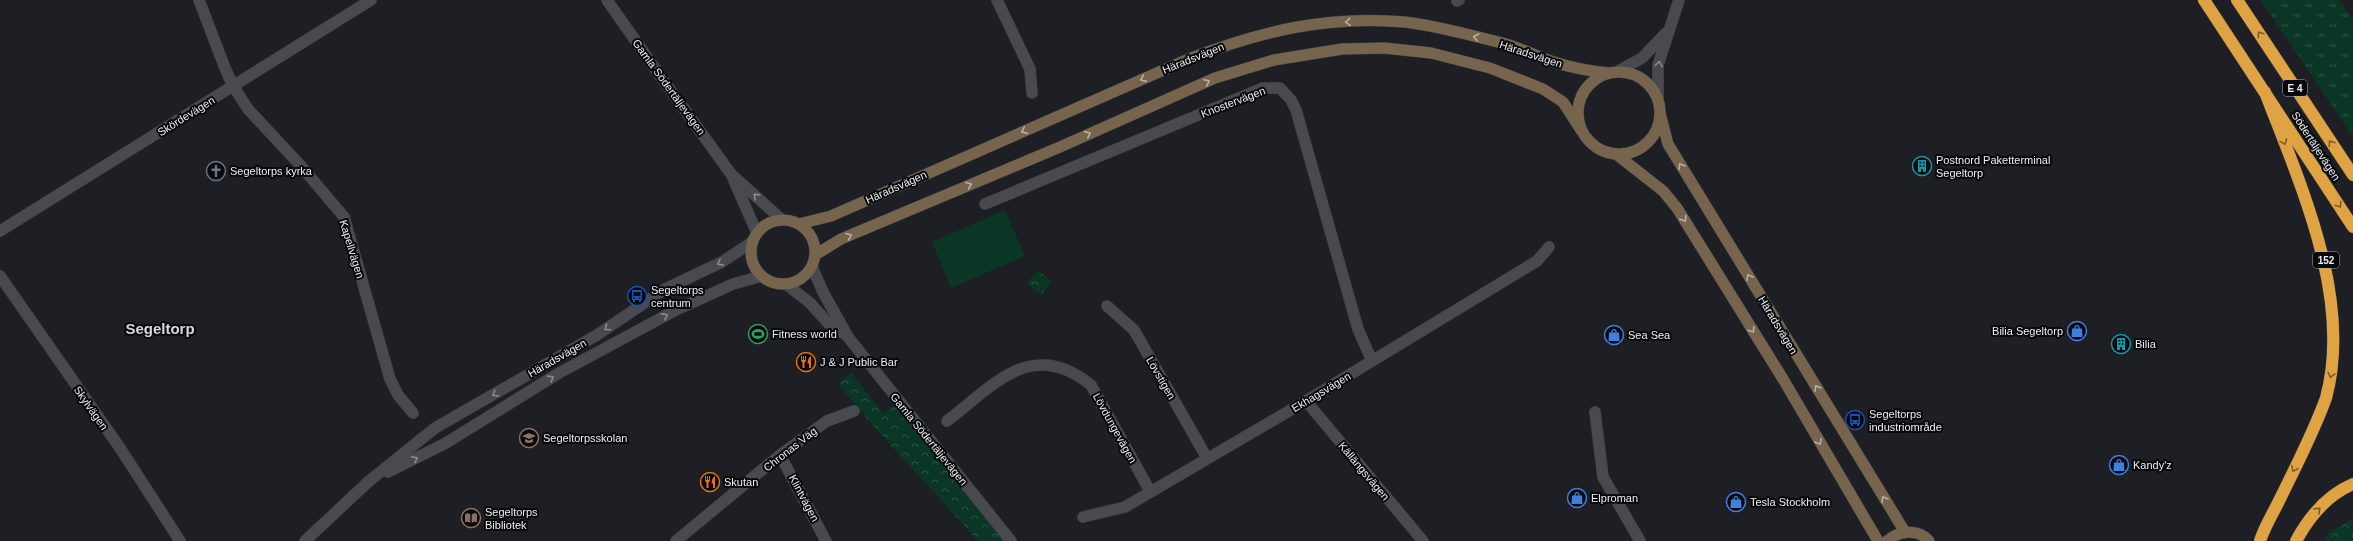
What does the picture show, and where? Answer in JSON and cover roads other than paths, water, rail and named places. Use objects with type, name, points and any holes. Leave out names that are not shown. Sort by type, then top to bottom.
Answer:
[{"type":"highway","name":"Södertäljevägen","points":[[2204,0],[2353,226]]},
{"type":"highway","name":"Södertäljevägen","points":[[2237,0],[2353,175]]},
{"type":"highway","name":"152","points":[[2260,541],[2318,420],[2327,396],[2337,351],[2336,314],[2331,276],[2310,211],[2265,92]]},
{"type":"highway","points":[[2296,541],[2308,520],[2327,501],[2353,484]]},
{"type":"main road","name":"Häradsvägen","points":[[799,224],[830,216],[1191,58],[1240,40],[1276,30],[1308,24],[1353,21],[1405,22],[1449,30],[1522,48],[1553,62],[1585,70],[1613,72]]},
{"type":"main road","points":[[815,256],[840,239],[1060,147],[1215,78],[1274,60],[1342,49],[1384,48],[1431,52],[1490,68],[1543,89],[1563,102],[1591,143],[1602,150],[1616,154],[1663,191],[1677,208],[1783,380],[1878,541]]},
{"type":"main road","points":[[1581,130],[1578,118],[1579,102],[1584,90],[1595,78],[1613,72],[1629,72],[1642,78],[1652,87],[1658,98],[1660,113],[1658,128],[1652,138],[1642,147],[1631,152],[1616,154]]},
{"type":"main road","name":"Häradsvägen","points":[[1660,113],[1668,144],[1904,532]]},
{"type":"main road","points":[[781,219],[799,224],[808,231],[814,240],[815,256],[812,267],[800,280],[786,284],[771,282],[762,276],[752,259],[755,237],[767,223],[781,219]]},
{"type":"main road","points":[[1887,541],[1893,536],[1904,532],[1916,533],[1929,541]]},
{"type":"street","name":"Kapellvägen","points":[[199,0],[233,86],[248,109],[302,166],[344,217],[390,379],[398,395],[413,413]]},
{"type":"street","name":"Skördevägen","points":[[0,231],[371,0]]},
{"type":"street","name":"Gamla Södertäljevägen","points":[[607,0],[731,174],[781,219]]},
{"type":"street","points":[[997,0],[1030,69],[1032,93]]},
{"type":"street","points":[[1658,98],[1658,65],[1679,0]]},
{"type":"street","points":[[1613,72],[1642,58],[1668,31]]},
{"type":"street","name":"Knostervägen","points":[[985,204],[1263,88],[1280,88],[1291,100],[1296,110],[1358,329],[1372,361]]},
{"type":"street","name":"Gamla Södertäljevägen","points":[[731,174],[755,237]]},
{"type":"street","name":"Häradsvägen","points":[[305,541],[368,482],[435,428],[597,335],[665,290],[722,262],[755,237]]},
{"type":"street","name":"Ekhagsvägen","points":[[1083,517],[1125,507],[1306,401],[1537,261],[1550,247]]},
{"type":"street","name":"Gamla Södertäljevägen","points":[[812,267],[823,292],[848,337],[1011,541]]},
{"type":"street","name":"Skylvägen","points":[[0,276],[120,448],[180,541]]},
{"type":"street","name":"Häradsvägen","points":[[368,482],[446,443],[559,373],[676,310],[733,284],[762,276]]},
{"type":"street","name":"Gamla Södertäljevägen","points":[[786,284],[810,303],[828,323],[848,337]]},
{"type":"street","name":"Lövstigen","points":[[1107,306],[1134,330],[1207,458]]},
{"type":"street","name":"Lövdungevägen","points":[[947,421],[1014,370],[1039,364],[1064,368],[1078,374],[1091,385],[1150,491]]},
{"type":"street","name":"Källängsvägen","points":[[1306,401],[1423,541]]},
{"type":"street","name":"Chronas Väg","points":[[676,541],[780,455],[827,421],[854,411]]},
{"type":"street","points":[[1595,412],[1603,477],[1640,541]]},
{"type":"street","name":"Klintvägen","points":[[780,455],[826,541]]},
{"type":"place","name":"Postnord Paketterminal Segeltorp","points":[[1922,166]]},
{"type":"place","name":"Segeltorps kyrka","points":[[216,171]]},
{"type":"place","name":"Segeltorps centrum","points":[[637,296]]},
{"type":"place","name":"Bilia Segeltorp","points":[[2077,331]]},
{"type":"place","name":"Fitness world","points":[[758,334]]},
{"type":"place","name":"Sea Sea","points":[[1614,335]]},
{"type":"place","name":"Bilia","points":[[2121,344]]},
{"type":"place","name":"J & J Public Bar","points":[[806,362]]},
{"type":"place","name":"Segeltorps industriområde","points":[[1855,420]]},
{"type":"place","name":"Segeltorpsskolan","points":[[529,438]]},
{"type":"place","name":"Kandy'z","points":[[2119,465]]},
{"type":"place","name":"Skutan","points":[[710,482]]},
{"type":"place","name":"Elproman","points":[[1577,498]]},
{"type":"place","name":"Tesla Stockholm","points":[[1736,502]]},
{"type":"place","name":"Segeltorps Bibliotek","points":[[471,518]]},
{"type":"district","name":"Segeltorp","points":[[160,328]]}]
